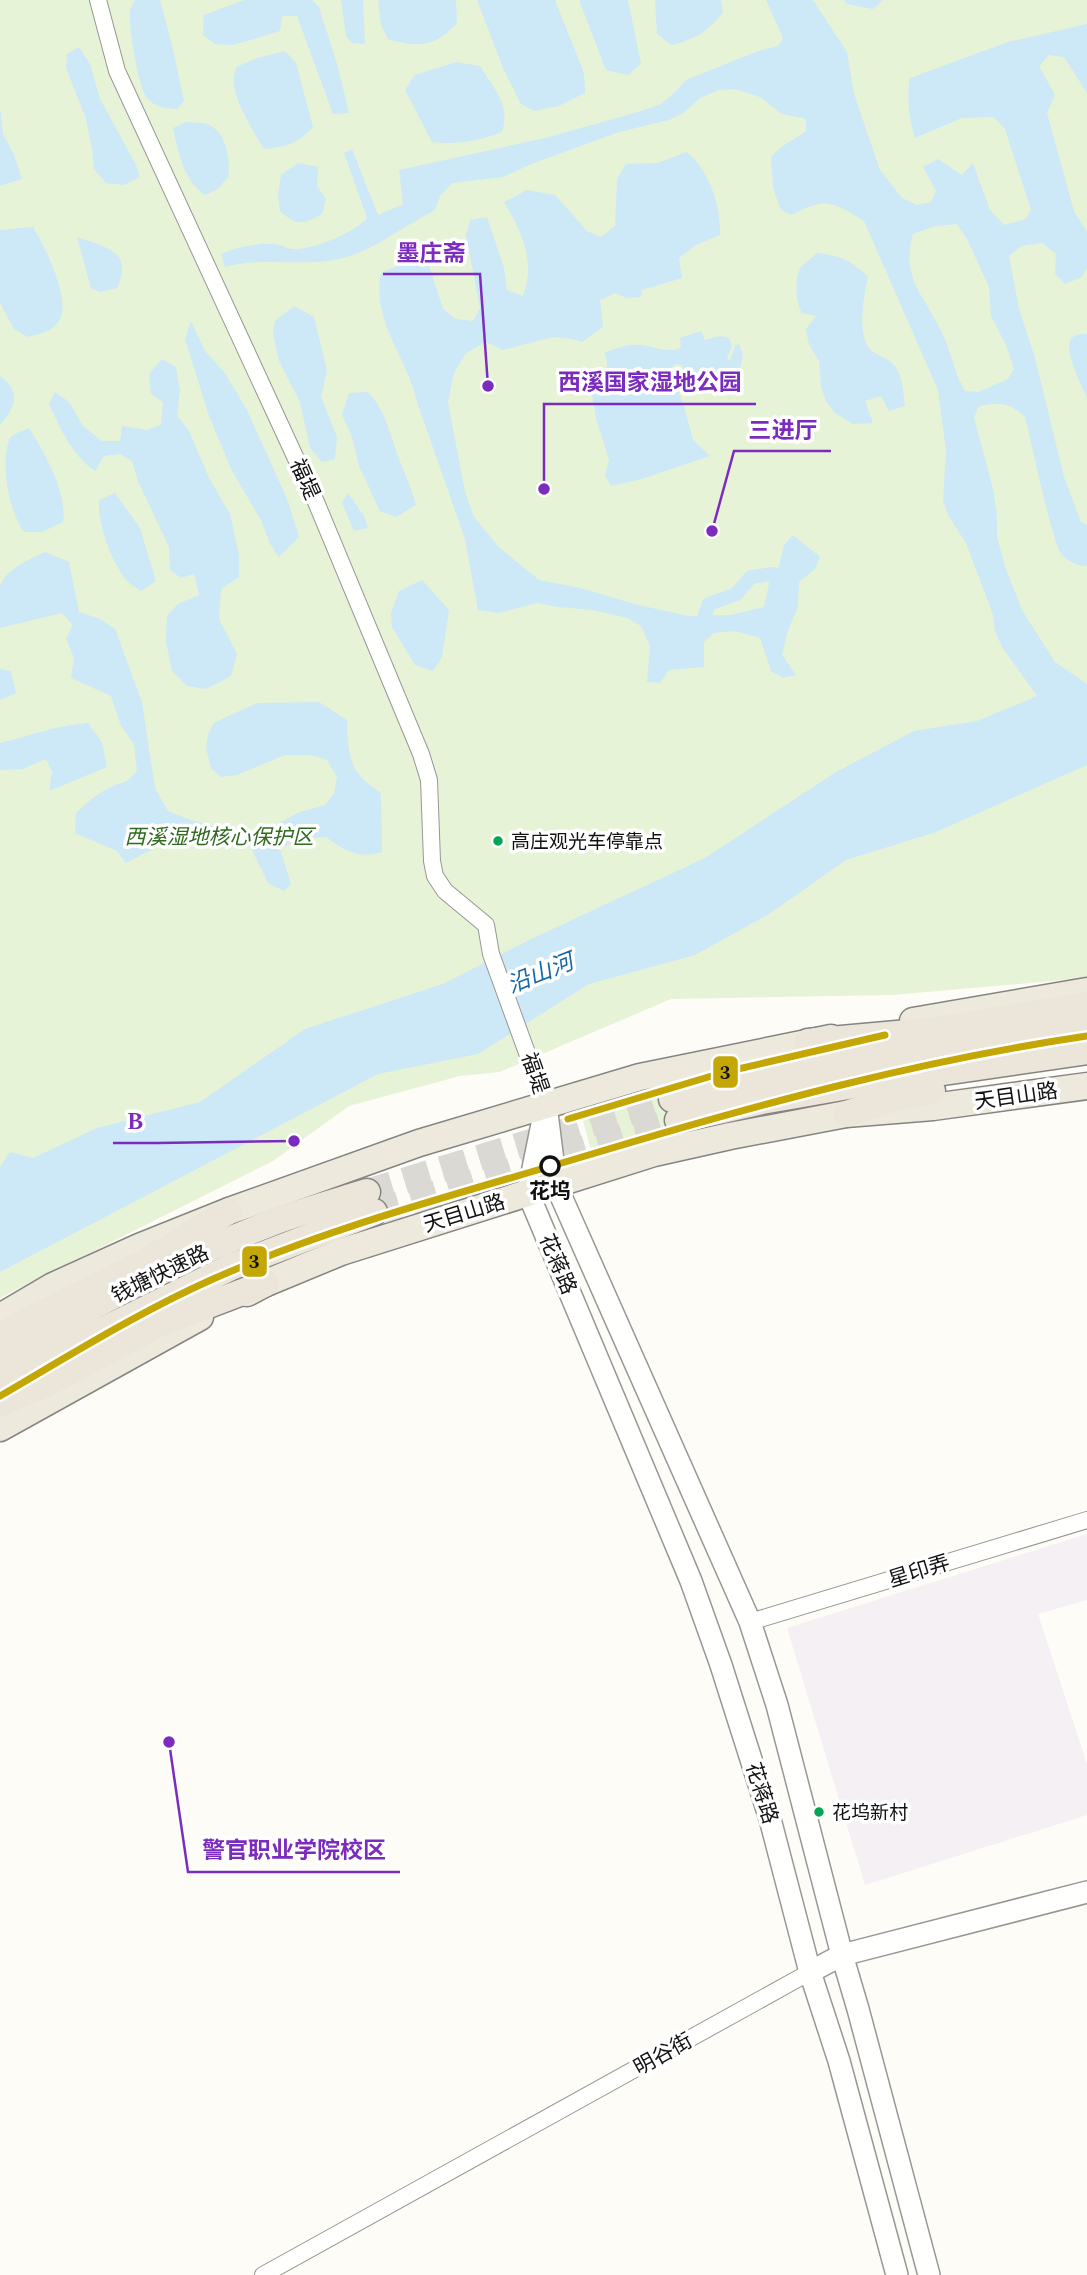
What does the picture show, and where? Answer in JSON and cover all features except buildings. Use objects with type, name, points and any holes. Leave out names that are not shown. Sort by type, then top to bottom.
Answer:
[{"type":"highway","points":[[808,1042],[930,1031],[1087,1005]]},
{"type":"highway","points":[[1087,1026],[827,1066],[675,1110],[762,1101],[1087,1051]]},
{"type":"highway","points":[[846,1114],[898,1097],[1087,1066]]},
{"type":"highway","name":"钱塘快速路","points":[[0,1360],[95,1306],[272,1222],[371,1202],[65,1349],[0,1386]]},
{"type":"highway","points":[[0,1339],[19,1325],[143,1262],[229,1211]]},
{"type":"highway","points":[[0,1404],[161,1323],[266,1283]]},
{"type":"main road","points":[[0,1317],[53,1286],[139,1247],[229,1211],[419,1143],[640,1077],[937,1017],[1087,991]]},
{"type":"main road","name":"天目山路","points":[[0,1428],[266,1283],[341,1252],[654,1153],[846,1114],[933,1107],[1087,1086]]},
{"type":"street","name":"福堤","points":[[99,0],[117,71],[316,502],[421,754],[429,780],[435,876],[445,891],[486,925],[491,954],[546,1105]]},
{"type":"street","name":"花蒋路","points":[[546,1105],[556,1185],[750,1622],[777,1706],[929,2275]]},
{"type":"street","points":[[528,1193],[546,1105]]},
{"type":"street","name":"花蒋路","points":[[528,1193],[691,1581],[721,1665],[770,1819],[810,1972],[839,2061],[897,2275]]},
{"type":"street","name":"星印弄","points":[[750,1622],[1087,1520]]},
{"type":"street","name":"明谷街","points":[[263,2275],[842,1955],[1087,1892]]},
{"type":"shaded area","points":[[1087,1534],[1087,1600],[1038,1614],[1087,1764],[1087,1815],[865,1885],[787,1628]]},
{"type":"green space","name":"西溪湿地核心保护区","points":[[0,0],[1087,0],[1087,978],[892,995],[671,999],[500,1072],[460,1076],[349,1106],[273,1161],[0,1298]]},
{"type":"green space","points":[[666,1086],[677,1137],[593,1158],[580,1109]]},
{"type":"water","points":[[135,0],[160,0],[184,101],[177,109],[157,106],[144,92],[137,69],[131,28],[130,10]]},
{"type":"water","points":[[244,0],[312,0],[319,7],[349,113],[333,114],[297,16],[282,16],[280,31],[233,45],[215,44],[203,35],[204,15]]},
{"type":"water","points":[[341,0],[363,0],[365,44],[352,43],[346,36]]},
{"type":"water","points":[[378,0],[456,0],[457,23],[441,37],[426,43],[409,44],[388,39],[381,25]]},
{"type":"water","points":[[477,0],[555,0],[584,73],[585,93],[559,106],[534,111],[521,104],[503,68]]},
{"type":"water","points":[[579,0],[628,0],[641,64],[628,75],[606,70]]},
{"type":"water","points":[[655,0],[721,0],[723,12],[700,34],[671,45],[657,34]]},
{"type":"water","name":"沿山河","points":[[766,0],[813,0],[847,52],[854,94],[880,170],[902,198],[917,205],[931,202],[936,191],[923,167],[938,159],[962,175],[973,163],[990,210],[1004,225],[1026,219],[1031,210],[1005,129],[994,117],[962,118],[915,138],[909,108],[910,78],[1008,42],[1087,24],[1087,93],[1064,57],[1049,55],[1039,66],[1055,95],[1047,113],[1074,211],[1087,232],[1087,268],[1082,277],[1065,284],[1055,274],[1056,254],[1042,243],[1021,246],[1009,256],[1019,309],[1035,358],[1064,477],[1081,522],[1087,525],[1087,566],[1068,560],[1058,547],[1025,417],[1009,406],[992,404],[978,407],[974,417],[993,489],[997,537],[1022,610],[1055,662],[1087,684],[1087,765],[936,832],[846,860],[769,914],[695,955],[589,984],[478,1054],[378,1074],[0,1272],[0,1167],[10,1152],[33,1158],[97,1128],[200,1102],[305,1029],[443,984],[529,940],[705,858],[836,772],[914,731],[977,721],[1037,696],[1002,647],[966,543],[949,517],[943,501],[946,451],[938,390],[864,221],[829,204],[813,206],[791,215],[781,210],[773,188],[771,157],[806,131],[806,119],[782,114],[760,97],[735,89],[719,90],[700,98],[683,113],[669,120],[619,132],[503,177],[452,183],[440,196],[434,211],[355,254],[328,261],[254,262],[225,267],[221,254],[240,247],[275,244],[299,249],[343,235],[361,224],[367,218],[344,153],[352,149],[378,215],[403,204],[399,170],[545,138],[638,112],[661,104],[686,80],[758,51],[778,46],[783,38]],"holes":[[[957,224],[967,239],[989,287],[991,316],[1006,345],[1014,369],[1008,379],[978,392],[965,391],[943,335],[912,276],[910,264],[913,234],[936,226]]]},
{"type":"water","points":[[844,0],[883,0],[873,9],[847,4]]},
{"type":"water","points":[[79,47],[90,64],[100,99],[140,177],[124,185],[106,183],[94,169],[86,119],[66,68],[67,54]]},
{"type":"water","points":[[285,51],[296,63],[313,127],[292,143],[264,149],[235,93],[235,71],[236,67],[257,58]]},
{"type":"water","points":[[456,62],[480,66],[503,105],[502,132],[467,142],[432,142],[405,90],[415,75]]},
{"type":"water","points":[[0,107],[3,134],[22,179],[0,186]]},
{"type":"water","points":[[186,122],[209,125],[220,134],[226,148],[229,176],[218,189],[205,195],[187,174],[177,146],[173,128]]},
{"type":"water","points":[[687,152],[708,179],[716,201],[720,235],[696,245],[679,258],[682,278],[642,290],[641,297],[627,298],[615,293],[600,300],[603,327],[582,342],[553,337],[503,350],[486,342],[466,353],[454,373],[448,402],[465,492],[474,517],[499,547],[539,580],[689,616],[731,615],[764,607],[770,579],[779,566],[784,545],[793,535],[820,557],[815,569],[799,582],[798,607],[788,630],[782,655],[796,675],[783,678],[771,671],[760,638],[735,631],[714,633],[704,642],[704,667],[669,670],[660,683],[647,682],[650,646],[641,626],[628,618],[537,603],[498,613],[478,610],[465,539],[412,385],[381,308],[381,273],[425,253],[443,309],[456,319],[473,321],[480,308],[466,235],[470,220],[487,217],[504,268],[507,290],[523,296],[528,271],[525,248],[504,202],[527,190],[555,195],[587,231],[601,237],[615,226],[617,179],[626,164],[657,163]]},
{"type":"water","points":[[298,163],[318,167],[317,186],[326,199],[322,214],[300,222],[280,211],[278,195],[281,175]]},
{"type":"water","points":[[33,227],[55,272],[62,310],[60,319],[54,326],[28,337],[14,329],[0,303],[0,230]]},
{"type":"water","points":[[77,237],[114,252],[119,258],[122,266],[117,288],[100,292],[91,288]]},
{"type":"water","points":[[817,253],[845,260],[868,277],[862,313],[865,341],[871,350],[897,369],[905,406],[889,411],[881,396],[865,401],[873,423],[853,424],[835,413],[826,401],[821,387],[819,361],[809,345],[806,329],[816,316],[802,313],[796,292],[800,269]]},
{"type":"water","points":[[294,306],[314,317],[327,371],[321,397],[337,437],[335,459],[322,462],[310,448],[300,402],[279,361],[273,334],[275,321]]},
{"type":"water","points":[[191,321],[205,351],[225,373],[247,410],[288,501],[299,537],[279,557],[232,471],[209,416],[185,339]]},
{"type":"water","points":[[701,331],[705,340],[720,336],[729,338],[732,346],[727,358],[730,361],[735,346],[739,344],[743,354],[740,369],[742,372],[736,372],[720,383],[714,368],[704,368],[694,391],[690,388],[690,368],[684,370],[681,365],[676,364],[667,371],[684,406],[693,440],[710,456],[642,479],[611,486],[605,475],[609,460],[596,418],[592,394],[600,374],[606,370],[607,360],[604,353],[634,345],[679,349],[680,338]]},
{"type":"water","points":[[1087,334],[1087,398],[1074,368],[1069,344],[1074,336]]},
{"type":"water","points":[[162,359],[176,367],[180,391],[177,415],[189,431],[209,478],[230,514],[239,555],[239,577],[221,589],[219,619],[237,654],[231,676],[206,689],[187,686],[172,671],[166,642],[167,616],[178,604],[199,595],[194,574],[181,578],[170,570],[169,547],[138,481],[132,461],[120,454],[104,456],[95,471],[73,449],[49,404],[55,392],[69,402],[83,426],[102,441],[120,441],[122,426],[147,430],[161,425],[163,402],[151,394],[149,374]]},
{"type":"water","points":[[0,376],[11,388],[14,400],[0,425]]},
{"type":"water","points":[[368,392],[385,418],[416,505],[396,517],[380,511],[359,466],[351,434],[342,415],[349,393]]},
{"type":"water","points":[[29,428],[54,473],[64,511],[63,522],[42,532],[24,532],[18,523],[7,485],[6,459],[10,438]]},
{"type":"water","points":[[115,493],[140,528],[156,581],[141,591],[122,574],[111,554],[100,520],[99,500]]},
{"type":"water","points":[[348,493],[364,516],[368,528],[354,531],[342,503]]},
{"type":"water","points":[[45,552],[69,562],[79,612],[100,619],[115,629],[142,702],[155,788],[168,811],[224,829],[256,832],[300,812],[325,805],[334,794],[337,777],[327,760],[311,755],[285,755],[237,775],[221,777],[211,768],[206,748],[208,734],[214,723],[258,703],[319,702],[347,720],[352,763],[362,778],[381,793],[382,852],[359,854],[326,837],[298,839],[280,849],[291,884],[284,891],[268,883],[250,846],[184,833],[126,863],[117,851],[75,833],[76,813],[91,799],[127,780],[137,770],[134,744],[121,726],[111,696],[71,678],[74,658],[66,638],[73,625],[62,613],[0,628],[0,587],[3,581],[18,566]]},
{"type":"water","points":[[422,580],[449,610],[442,657],[433,671],[415,665],[392,627],[391,613],[399,591]]},
{"type":"water","points":[[0,669],[11,671],[16,693],[0,700]]},
{"type":"water","points":[[88,723],[102,742],[107,767],[49,791],[52,772],[46,759],[23,769],[0,770],[0,743],[55,728]]},
{"type":"waterway","points":[[705,615],[709,604],[736,594],[751,577],[773,574]]},
{"type":"tunnel","points":[[367,1192],[672,1099]]},
{"type":"tunnel","points":[[374,1212],[678,1120]]},
{"type":"transit line","name":"3","points":[[568,1119],[725,1072],[885,1035]]},
{"type":"transit line","name":"3","points":[[0,1396],[158,1305],[259,1260],[353,1226],[653,1136],[837,1086],[961,1058],[1087,1036]]},
{"type":"place","name":"墨庄斋","points":[[488,386]]},
{"type":"place","name":"西溪国家湿地公园","points":[[544,489]]},
{"type":"place","name":"三进厅","points":[[712,531]]},
{"type":"place","name":"高庄观光车停靠点","points":[[498,841]]},
{"type":"place","name":"B","points":[[294,1141]]},
{"type":"place","name":"花坞","points":[[550,1166]]},
{"type":"place","name":"警官职业学院校区","points":[[169,1742]]},
{"type":"place","name":"花坞新村","points":[[819,1812]]}]
